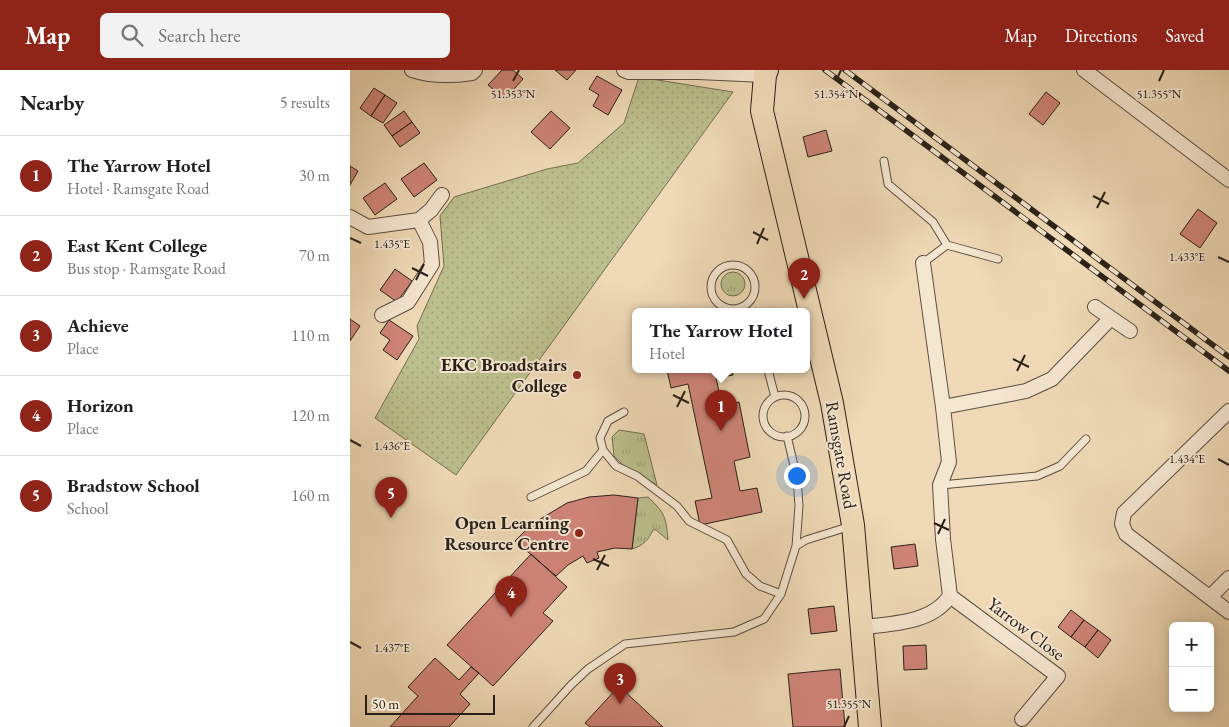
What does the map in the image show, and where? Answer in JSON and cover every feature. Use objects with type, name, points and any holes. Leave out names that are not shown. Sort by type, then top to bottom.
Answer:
[{"type":"main road","name":"Ramsgate Road","points":[[766,72],[762,111],[809,308]]},
{"type":"main road","name":"Ramsgate Road","points":[[810,311],[832,403],[854,525],[870,727]]},
{"type":"street","points":[[412,70],[448,76],[475,70]]},
{"type":"street","points":[[624,70],[629,72],[766,72]]},
{"type":"street","points":[[1084,70],[1229,180]]},
{"type":"street","points":[[350,217],[368,227],[419,220],[431,210],[442,195]]},
{"type":"street","points":[[382,315],[408,302],[432,264],[430,242],[419,220]]},
{"type":"street","points":[[862,627],[908,623],[938,609],[945,604],[950,596],[943,539],[940,485],[949,462],[924,263]]},
{"type":"street","points":[[1094,307],[1130,331]]},
{"type":"street","points":[[943,407],[1026,391],[1052,379],[1111,318]]},
{"type":"street","points":[[1229,410],[1124,513],[1122,524],[1126,534],[1229,612]]},
{"type":"street","points":[[1210,597],[1229,578]]},
{"type":"street","name":"Yarrow Close","points":[[950,596],[1058,676],[1022,719]]},
{"type":"lane","points":[[884,161],[888,184],[933,222],[947,246],[998,259]]},
{"type":"lane","points":[[924,263],[947,246]]},
{"type":"lane","points":[[731,308],[722,306],[713,295],[711,288],[716,274],[727,266],[735,265],[748,270],[755,283],[753,297],[740,308]]},
{"type":"lane","points":[[748,303],[750,308]]},
{"type":"lane","points":[[769,373],[776,397]]},
{"type":"lane","points":[[782,395],[796,399],[804,410],[803,424],[794,434],[787,436],[774,434],[765,425],[763,412],[770,400],[776,397],[782,395]]},
{"type":"lane","points":[[624,412],[608,421],[600,438],[603,450],[616,466],[637,476],[662,494],[677,506],[689,521],[727,540],[746,574],[760,586],[781,594]]},
{"type":"lane","points":[[533,727],[588,669],[625,644],[734,632],[764,619],[781,594],[796,546],[799,506],[798,478],[787,436]]},
{"type":"lane","points":[[940,485],[1037,476],[1060,466],[1086,439]]},
{"type":"lane","points":[[530,497],[586,471],[603,450]]},
{"type":"lane","points":[[796,546],[806,540],[854,525]]},
{"type":"green space","points":[[639,77],[733,92],[456,475],[375,418],[419,339],[417,326],[444,266],[440,216],[454,197],[547,169],[578,163],[624,123]]},
{"type":"green space","points":[[733,272],[742,275],[745,284],[742,293],[733,296],[724,293],[721,284],[724,275]]},
{"type":"green space","points":[[619,430],[644,434],[657,485],[625,467],[614,456],[612,437]]},
{"type":"green space","points":[[648,497],[664,516],[668,540],[656,530],[653,530],[645,542],[632,549],[638,498]]},
{"type":"building","points":[[502,70],[513,70],[523,79],[505,99],[488,85]]},
{"type":"building","points":[[555,70],[576,70],[567,80]]},
{"type":"building","points":[[597,76],[622,90],[608,115],[593,106],[599,95],[589,89]]},
{"type":"building","points":[[374,88],[385,95],[371,116],[360,108]]},
{"type":"building","points":[[1046,92],[1060,103],[1043,125],[1029,114]]},
{"type":"building","points":[[385,95],[397,103],[383,123],[371,116]]},
{"type":"building","points":[[404,111],[412,122],[392,136],[384,125]]},
{"type":"building","points":[[551,111],[570,128],[550,149],[531,132]]},
{"type":"building","points":[[412,122],[420,133],[400,147],[392,136]]},
{"type":"building","points":[[826,130],[832,151],[808,157],[803,137]]},
{"type":"building","points":[[424,163],[437,180],[414,197],[401,179]]},
{"type":"building","points":[[350,166],[358,171],[350,185]]},
{"type":"building","points":[[385,183],[397,199],[375,215],[363,198]]},
{"type":"building","points":[[1198,209],[1217,223],[1200,248],[1180,234]]},
{"type":"building","points":[[395,269],[412,281],[397,302],[380,290]]},
{"type":"building","points":[[350,319],[360,326],[350,341]]},
{"type":"building","points":[[389,320],[413,336],[397,360],[383,350],[390,340],[380,333]]},
{"type":"building","points":[[668,373],[733,373],[733,375],[716,378],[722,405],[739,402],[750,457],[734,461],[740,491],[757,488],[762,512],[700,525],[695,501],[712,498],[688,384],[671,388]]},
{"type":"building","name":"Open Learning Resource Centre","points":[[614,495],[638,498],[632,549],[615,548],[597,552],[599,558],[587,563],[583,556],[568,565],[556,576],[515,541],[532,524],[567,503],[589,497]]},
{"type":"building","points":[[915,544],[918,566],[894,569],[891,547]]},
{"type":"building","points":[[531,554],[567,587],[543,613],[553,621],[493,686],[447,645]]},
{"type":"building","points":[[834,606],[837,631],[811,634],[808,609]]},
{"type":"building","points":[[1071,610],[1084,620],[1071,637],[1058,627]]},
{"type":"building","points":[[1084,620],[1098,630],[1085,647],[1071,637]]},
{"type":"building","points":[[1098,630],[1111,640],[1098,658],[1085,647]]},
{"type":"building","points":[[926,645],[927,669],[904,670],[903,646]]},
{"type":"building","points":[[435,658],[459,680],[471,667],[479,673],[460,694],[470,704],[449,727],[390,727],[418,696],[408,687]]},
{"type":"building","points":[[840,669],[845,727],[793,727],[788,674]]},
{"type":"building","points":[[619,686],[663,727],[590,727],[585,723]]},
{"type":"railway","points":[[825,70],[1229,371]]},
{"type":"railway","points":[[845,70],[1229,357]]},
{"type":"place","name":"East Kent College","points":[[804,299]]},
{"type":"place","name":"EKC Broadstairs College","points":[[577,375]]},
{"type":"place","name":"The Yarrow Hotel","points":[[721,431]]},
{"type":"place","name":"Bradstow School","points":[[391,518]]},
{"type":"place","name":"Open Learning Resource Centre","points":[[579,533]]},
{"type":"place","name":"Horizon","points":[[511,617]]},
{"type":"place","name":"Achieve","points":[[620,704]]}]
